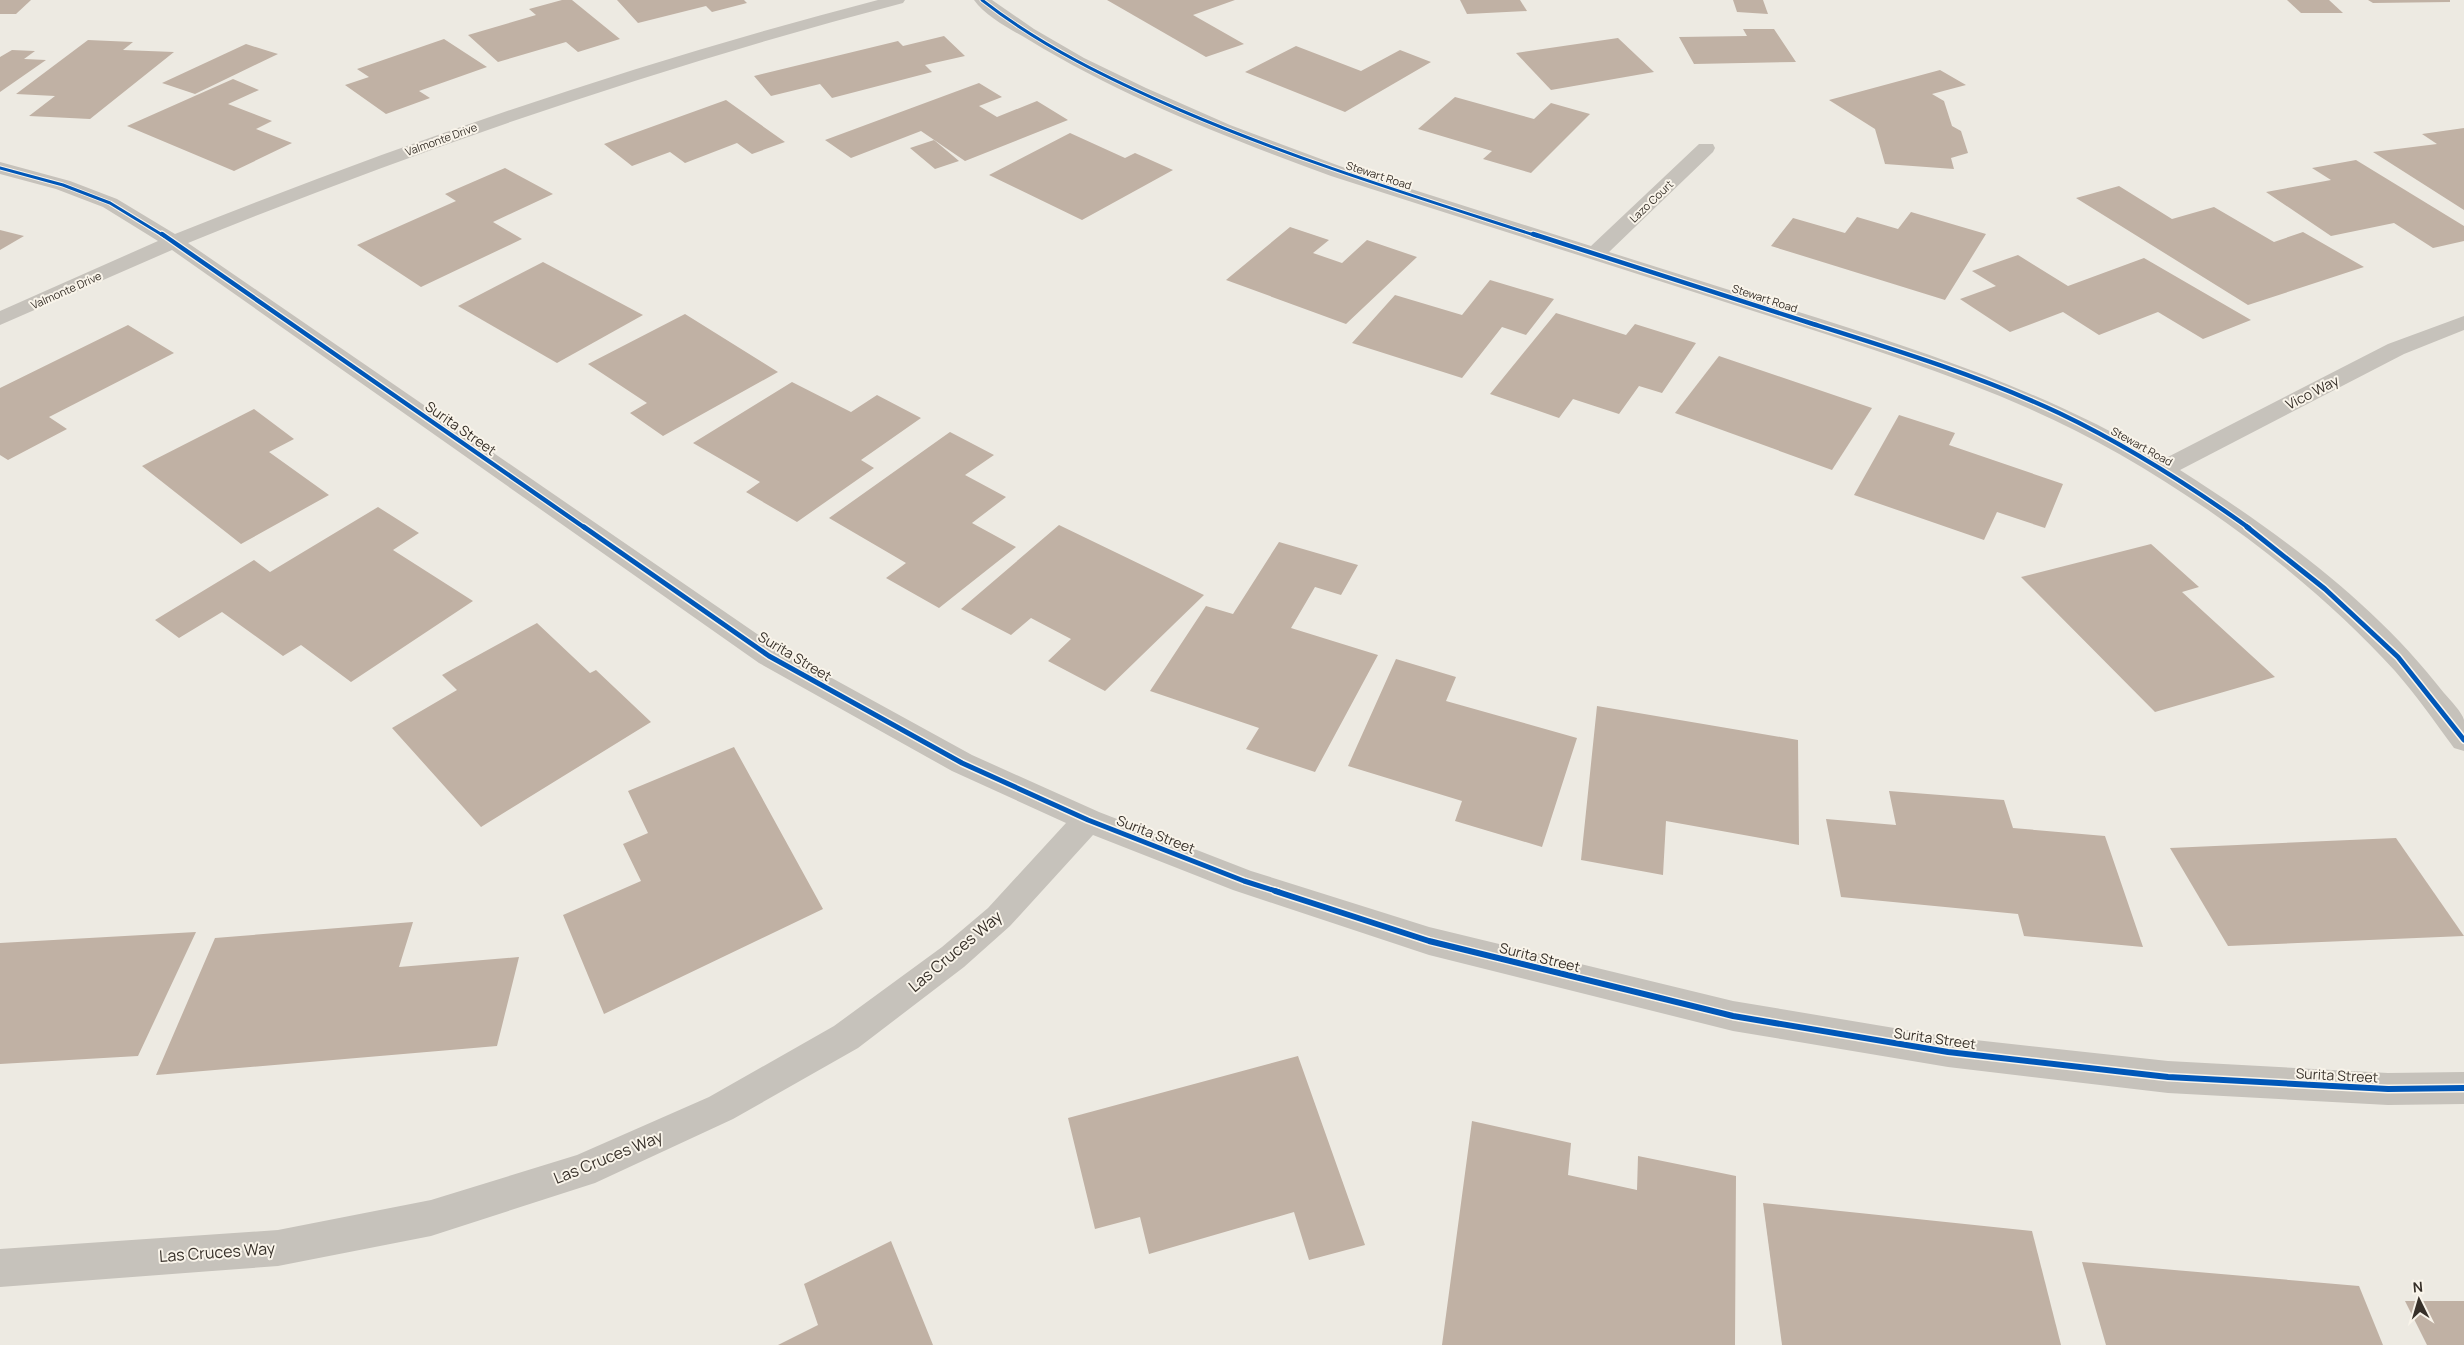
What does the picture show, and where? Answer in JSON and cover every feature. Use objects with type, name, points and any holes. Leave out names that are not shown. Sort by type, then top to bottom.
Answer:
[{"type":"street","name":"Valmonte Drive","points":[[0,319],[174,242],[330,179],[570,95],[729,45],[897,0]]},
{"type":"street","name":"Stewart Road","points":[[982,0],[1023,30],[1067,56],[1166,106],[1247,140],[1338,172],[1908,354],[1993,385],[2078,423],[2163,469],[2244,522],[2324,587],[2399,658],[2432,696],[2464,740]]},
{"type":"street","name":"Lazo Court","points":[[1595,254],[1706,148]]},
{"type":"street","name":"Surita Street","points":[[0,168],[63,185],[110,203],[174,242],[769,656],[962,764],[1088,820],[1244,881],[1429,941],[1733,1016],[1948,1052],[2168,1077],[2388,1089],[2464,1088]]},
{"type":"street","name":"Vico Way","points":[[2163,469],[2396,350],[2464,322]]},
{"type":"street","name":"Las Cruces Way","points":[[0,1268],[278,1248],[431,1218],[582,1171],[721,1108],[846,1037],[953,957],[999,917],[1088,820]]},
{"type":"building","points":[[0,0],[31,0],[16,14],[0,14]]},
{"type":"building","points":[[562,0],[572,0],[620,39],[578,52],[566,42],[498,62],[468,35],[536,15],[529,9]]},
{"type":"building","points":[[617,0],[744,0],[747,3],[712,12],[706,6],[638,23]]},
{"type":"building","points":[[1107,0],[1235,0],[1193,15],[1244,44],[1206,57]]},
{"type":"building","points":[[1460,0],[1520,0],[1527,11],[1467,14]]},
{"type":"building","points":[[1733,0],[1763,0],[1768,14],[1737,12]]},
{"type":"building","points":[[2287,0],[2329,0],[2343,13],[2301,13]]},
{"type":"building","points":[[2368,0],[2450,0],[2450,2],[2373,3]]},
{"type":"building","points":[[1743,29],[1774,29],[1796,62],[1694,64],[1679,37],[1747,36]]},
{"type":"building","points":[[944,36],[965,56],[925,65],[932,72],[832,98],[820,84],[771,96],[754,76],[898,41],[903,46]]},
{"type":"building","points":[[1618,38],[1654,72],[1551,90],[1516,53]]},
{"type":"building","points":[[444,39],[487,67],[419,91],[430,98],[386,114],[345,85],[369,77],[357,69]]},
{"type":"building","points":[[88,40],[133,42],[123,50],[174,52],[90,119],[29,116],[55,96],[16,94]]},
{"type":"building","points":[[246,44],[278,54],[195,94],[162,83]]},
{"type":"building","points":[[1296,46],[1361,71],[1400,50],[1431,62],[1345,112],[1245,72]]},
{"type":"building","points":[[12,50],[35,51],[24,59],[46,60],[0,92],[0,57]]},
{"type":"building","points":[[1940,70],[1966,85],[1932,94],[1944,101],[1952,126],[1961,131],[1968,153],[1951,158],[1954,169],[1885,164],[1875,129],[1829,100]]},
{"type":"building","points":[[233,79],[259,90],[228,104],[272,121],[256,129],[292,143],[234,171],[127,126]]},
{"type":"building","points":[[979,83],[1002,97],[979,106],[997,117],[1037,101],[1068,120],[965,161],[921,131],[851,158],[825,140]]},
{"type":"building","points":[[1455,97],[1534,119],[1551,103],[1590,114],[1531,173],[1483,159],[1492,151],[1418,129]]},
{"type":"building","points":[[726,100],[785,142],[752,154],[737,143],[685,163],[670,152],[632,166],[604,144]]},
{"type":"building","points":[[2464,128],[2464,210],[2373,152],[2437,144],[2422,134]]},
{"type":"building","points":[[1070,133],[1125,158],[1135,153],[1173,170],[1082,220],[989,175]]},
{"type":"building","points":[[934,140],[959,161],[935,169],[910,148]]},
{"type":"building","points":[[2356,160],[2464,226],[2464,241],[2433,248],[2394,223],[2331,236],[2266,192],[2331,180],[2312,168]]},
{"type":"building","points":[[505,168],[553,194],[493,222],[522,239],[421,287],[357,245],[456,201],[445,194]]},
{"type":"building","points":[[2119,186],[2172,219],[2214,207],[2274,242],[2303,232],[2364,267],[2248,305],[2076,198]]},
{"type":"building","points":[[1911,212],[1986,234],[1945,300],[1771,246],[1793,218],[1845,233],[1857,217],[1898,229]]},
{"type":"building","points":[[1290,227],[1329,240],[1313,253],[1342,263],[1367,240],[1417,257],[1346,324],[1226,280]]},
{"type":"building","points":[[0,230],[24,236],[0,250]]},
{"type":"building","points":[[2018,255],[2068,286],[2144,258],[2251,320],[2203,339],[2158,312],[2099,335],[2063,312],[2010,332],[1960,299],[1996,286],[1972,271]]},
{"type":"building","points":[[543,262],[643,315],[557,363],[458,306]]},
{"type":"building","points":[[1490,280],[1554,299],[1526,335],[1502,327],[1462,378],[1352,343],[1395,295],[1462,315]]},
{"type":"building","points":[[1556,313],[1626,335],[1635,324],[1696,343],[1662,393],[1639,386],[1619,414],[1573,399],[1559,418],[1490,394]]},
{"type":"building","points":[[685,314],[778,372],[663,436],[630,413],[647,403],[588,364]]},
{"type":"building","points":[[128,325],[174,353],[49,417],[67,429],[8,460],[0,455],[0,388]]},
{"type":"building","points":[[1719,356],[1872,408],[1832,470],[1675,413]]},
{"type":"building","points":[[792,382],[851,412],[877,395],[921,418],[861,460],[874,468],[797,522],[746,492],[760,482],[693,443]]},
{"type":"building","points":[[254,409],[294,439],[269,452],[329,495],[241,544],[142,466]]},
{"type":"building","points":[[1899,415],[1955,433],[1949,445],[2063,484],[2045,528],[1997,512],[1984,540],[1854,495]]},
{"type":"building","points":[[950,432],[994,455],[965,475],[1006,497],[972,523],[1016,547],[939,608],[886,578],[906,563],[829,518]]},
{"type":"building","points":[[378,507],[419,533],[393,550],[473,601],[351,682],[301,645],[283,656],[222,612],[179,638],[155,620],[254,560],[270,572]]},
{"type":"building","points":[[1059,525],[1204,595],[1105,691],[1048,661],[1071,639],[1031,618],[1011,635],[961,609]]},
{"type":"building","points":[[1279,542],[1358,565],[1341,595],[1315,587],[1291,628],[1378,655],[1315,772],[1246,749],[1259,728],[1150,691],[1206,606],[1233,614]]},
{"type":"building","points":[[2151,544],[2199,587],[2182,592],[2275,677],[2155,712],[2021,577]]},
{"type":"building","points":[[537,623],[590,673],[596,670],[651,722],[481,827],[392,728],[457,690],[442,675]]},
{"type":"building","points":[[1396,659],[1456,677],[1446,701],[1577,738],[1542,847],[1455,821],[1462,801],[1348,766]]},
{"type":"building","points":[[1597,706],[1798,740],[1799,845],[1666,821],[1663,875],[1581,860]]},
{"type":"building","points":[[734,747],[823,909],[604,1014],[563,915],[641,881],[623,844],[648,833],[628,791]]},
{"type":"building","points":[[1889,791],[2004,800],[2013,828],[2105,836],[2143,947],[2024,936],[2018,914],[1841,897],[1826,819],[1896,825]]},
{"type":"building","points":[[2396,838],[2464,936],[2228,946],[2170,848]]},
{"type":"building","points":[[413,922],[399,967],[519,957],[497,1046],[156,1075],[215,938]]},
{"type":"building","points":[[196,932],[138,1056],[0,1064],[0,943]]},
{"type":"building","points":[[1298,1056],[1365,1245],[1309,1260],[1294,1212],[1149,1254],[1140,1217],[1095,1229],[1068,1118]]},
{"type":"building","points":[[1472,1121],[1571,1143],[1568,1175],[1637,1190],[1638,1156],[1736,1176],[1735,1345],[1442,1345]]},
{"type":"building","points":[[1763,1203],[2032,1231],[2061,1345],[1782,1345]]},
{"type":"building","points":[[891,1241],[933,1345],[778,1345],[818,1325],[804,1284]]},
{"type":"building","points":[[2082,1262],[2359,1286],[2383,1345],[2106,1345]]},
{"type":"building","points":[[2405,1301],[2464,1301],[2464,1345],[2427,1345]]},
{"type":"cycle path","points":[[982,0],[1028,33],[1112,79],[1252,140],[1338,172],[1908,354],[2016,394],[2079,423],[2166,472],[2248,527],[2287,557],[2362,622],[2398,657],[2424,687],[2464,740]]},
{"type":"cycle path","points":[[0,168],[63,185],[110,203],[174,242],[769,656],[962,763],[1088,820],[1244,881],[1429,941],[1733,1016],[1948,1052],[2168,1077],[2388,1089],[2464,1088]]}]
